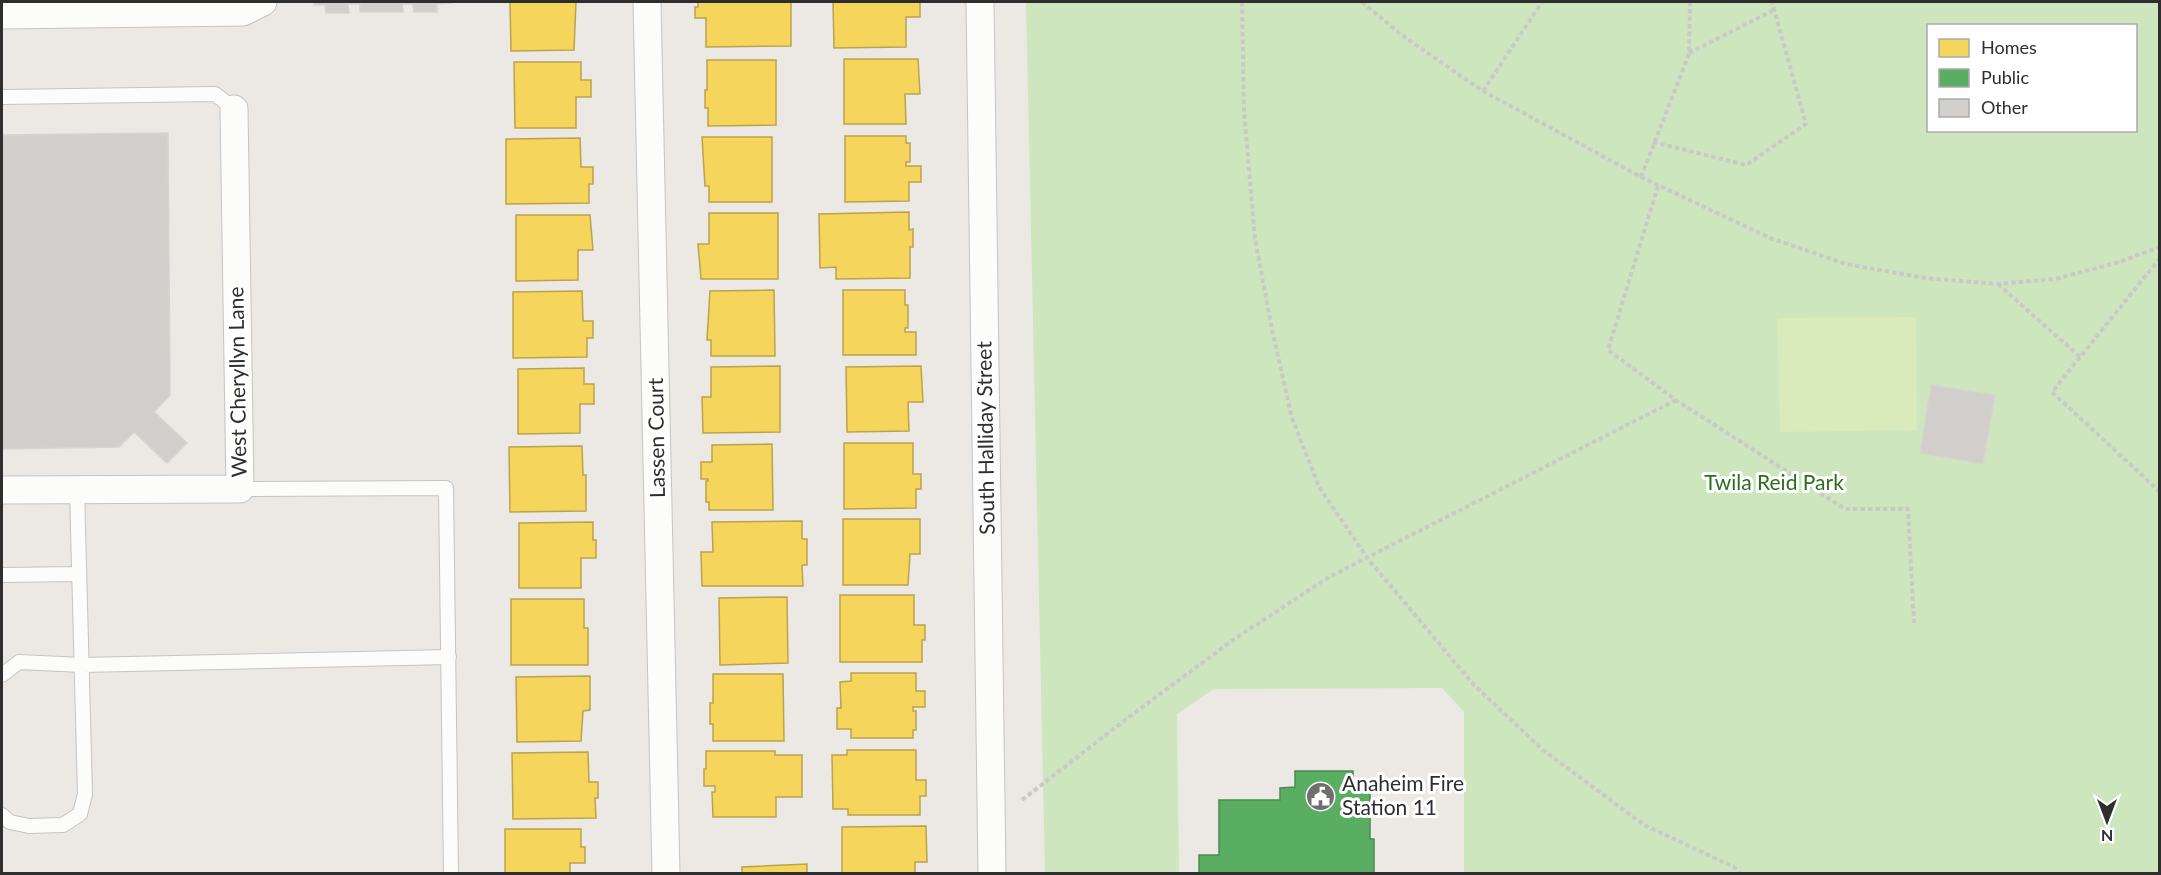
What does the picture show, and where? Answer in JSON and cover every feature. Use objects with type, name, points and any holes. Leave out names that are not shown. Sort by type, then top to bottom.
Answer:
[{"type":"street","points":[[2,15],[243,12],[263,2]]},
{"type":"street","name":"Lassen Court","points":[[647,2],[666,873]]},
{"type":"street","name":"South Halliday Street","points":[[980,2],[992,873]]},
{"type":"street","name":"West Cheryllyn Lane","points":[[2,490],[240,489],[234,109]]},
{"type":"lane","points":[[2,97],[215,94],[234,109]]},
{"type":"lane","points":[[240,489],[446,488],[451,873]]},
{"type":"lane","points":[[2,815],[10,822],[40,826],[63,825],[80,814],[85,794],[77,490]]},
{"type":"lane","points":[[2,575],[79,574]]},
{"type":"lane","points":[[2,675],[19,662],[82,665],[449,657]]},
{"type":"path","points":[[1242,2],[1244,111],[1255,239],[1274,341],[1292,418],[1319,487],[1368,559],[1473,684],[1543,750],[1644,825],[1734,867],[1741,873]]},
{"type":"path","points":[[1362,2],[1403,36],[1483,91],[1641,177],[1770,238],[1846,264],[1925,278],[1997,284],[2055,279],[2116,263],[2160,247]]},
{"type":"path","points":[[1483,91],[1542,2]]},
{"type":"path","points":[[1641,177],[1689,54],[1690,2]]},
{"type":"path","points":[[1653,142],[1746,165],[1806,124],[1772,2]]},
{"type":"path","points":[[1689,54],[1774,10]]},
{"type":"path","points":[[1658,186],[1608,350],[1676,400],[1845,509],[1908,509],[1914,623]]},
{"type":"path","points":[[2160,258],[2052,392],[2160,492]]},
{"type":"path","points":[[1997,284],[2080,357]]},
{"type":"path","points":[[991,824],[1233,640],[1329,578],[1676,400]]},
{"type":"green space","name":"Twila Reid Park","points":[[1026,2],[2159,2],[2159,873],[1464,873],[1464,712],[1442,688],[1214,689],[1177,714],[1179,873],[1045,873]]},
{"type":"green space","points":[[1916,317],[1917,430],[1780,432],[1777,318]]},
{"type":"building: Homes","points":[[510,2],[576,2],[574,50],[511,51]]},
{"type":"building: Homes","points":[[698,2],[791,2],[791,46],[706,47],[706,18],[695,18],[695,7],[698,7]]},
{"type":"building: Homes","points":[[833,2],[920,2],[920,17],[906,17],[906,47],[834,48]]},
{"type":"building: Homes","points":[[844,59],[918,59],[920,94],[905,94],[906,124],[844,124]]},
{"type":"building: Homes","points":[[707,60],[776,60],[776,125],[708,126],[708,108],[705,108]]},
{"type":"building: Homes","points":[[514,62],[581,62],[581,80],[591,80],[591,97],[576,97],[576,128],[515,128]]},
{"type":"building: Homes","points":[[845,136],[906,136],[906,143],[910,143],[910,162],[906,162],[906,166],[921,166],[921,182],[909,182],[909,201],[845,202]]},
{"type":"building: Homes","points":[[702,137],[772,137],[772,202],[709,202],[709,186],[705,186]]},
{"type":"building: Homes","points":[[580,138],[581,167],[593,167],[593,184],[589,184],[589,203],[506,204],[506,139]]},
{"type":"building: Homes","points":[[909,212],[909,230],[913,229],[913,247],[910,247],[910,278],[836,279],[836,267],[820,268],[819,214]]},
{"type":"building: Homes","points":[[709,213],[778,213],[778,279],[701,279],[698,244],[709,244]]},
{"type":"building: Homes","points":[[516,215],[590,215],[593,250],[578,250],[578,280],[516,281]]},
{"type":"building: Homes","points":[[774,290],[775,356],[711,356],[711,340],[707,340],[710,291]]},
{"type":"building: Homes","points":[[843,290],[905,290],[905,305],[908,305],[908,328],[905,328],[905,332],[916,332],[916,355],[843,355]]},
{"type":"building: Homes","points":[[582,291],[583,321],[593,321],[593,338],[587,338],[587,357],[513,358],[513,292]]},
{"type":"building: Homes","points":[[780,366],[780,432],[703,433],[702,397],[711,397],[711,367]]},
{"type":"building: Homes","points":[[921,366],[923,402],[908,402],[909,431],[847,432],[846,367]]},
{"type":"building: Homes","points":[[584,368],[584,384],[594,384],[594,404],[580,404],[580,433],[518,434],[518,369]]},
{"type":"building: Homes","points":[[844,443],[913,443],[913,474],[921,474],[921,489],[916,489],[916,508],[844,509]]},
{"type":"building: Homes","points":[[772,444],[773,510],[709,510],[709,502],[706,502],[706,481],[708,479],[701,479],[701,462],[712,462],[712,445]]},
{"type":"building: Homes","points":[[582,446],[583,475],[586,475],[586,511],[510,512],[509,447]]},
{"type":"building: Homes","points":[[843,519],[920,519],[920,554],[910,554],[908,585],[843,585]]},
{"type":"building: Homes","points":[[802,521],[802,539],[807,539],[807,565],[802,565],[803,586],[702,586],[701,552],[713,552],[712,522]]},
{"type":"building: Homes","points":[[593,522],[596,558],[581,558],[581,588],[519,588],[519,523]]},
{"type":"building: Homes","points":[[840,595],[914,595],[914,625],[925,625],[922,662],[840,662]]},
{"type":"building: Homes","points":[[787,597],[788,663],[720,665],[719,598]]},
{"type":"building: Homes","points":[[511,599],[584,599],[584,628],[588,628],[588,665],[511,665]]},
{"type":"building: Homes","points":[[851,673],[916,673],[916,691],[925,691],[925,707],[913,707],[913,711],[916,711],[916,730],[913,730],[913,738],[851,738],[851,729],[837,729],[837,708],[841,708],[840,682],[851,681]]},
{"type":"building: Homes","points":[[713,674],[783,674],[784,741],[713,741],[710,703],[713,703]]},
{"type":"building: Homes","points":[[590,676],[590,710],[583,711],[581,741],[517,742],[516,677]]},
{"type":"building: Homes","points":[[847,750],[916,750],[916,780],[926,780],[926,796],[920,796],[920,815],[848,815],[848,809],[833,809],[832,755],[847,755]]},
{"type":"building: Homes","points":[[706,751],[775,751],[775,755],[802,755],[802,797],[776,797],[776,817],[713,817],[712,792],[715,792],[715,786],[704,786]]},
{"type":"building: Homes","points":[[588,752],[589,782],[598,782],[598,798],[595,798],[596,818],[513,819],[512,753]]},
{"type":"building: Homes","points":[[926,826],[927,862],[915,862],[915,874],[842,874],[842,827]]},
{"type":"building: Homes","points":[[505,829],[581,829],[581,847],[585,847],[585,863],[570,863],[570,874],[505,874]]},
{"type":"building: Homes","points":[[807,864],[807,874],[742,874],[742,867]]},
{"type":"building: Public","points":[[1295,771],[1353,771],[1353,786],[1370,786],[1370,839],[1374,839],[1374,874],[1199,874],[1199,855],[1219,855],[1219,800],[1280,800],[1280,788],[1295,787]]},
{"type":"building: Other","points":[[314,2],[452,3],[437,4],[437,12],[414,12],[413,4],[402,4],[403,12],[360,12],[360,4],[348,4],[349,13],[326,13],[325,5],[314,5]]},
{"type":"building: Other","points":[[168,133],[170,395],[154,412],[187,443],[167,463],[134,432],[119,447],[2,449],[2,135]]},
{"type":"building: Other","points":[[1931,385],[1995,395],[1983,464],[1920,453]]},
{"type":"place","name":"Anaheim Fire Station 11","points":[[1321,796]]}]
